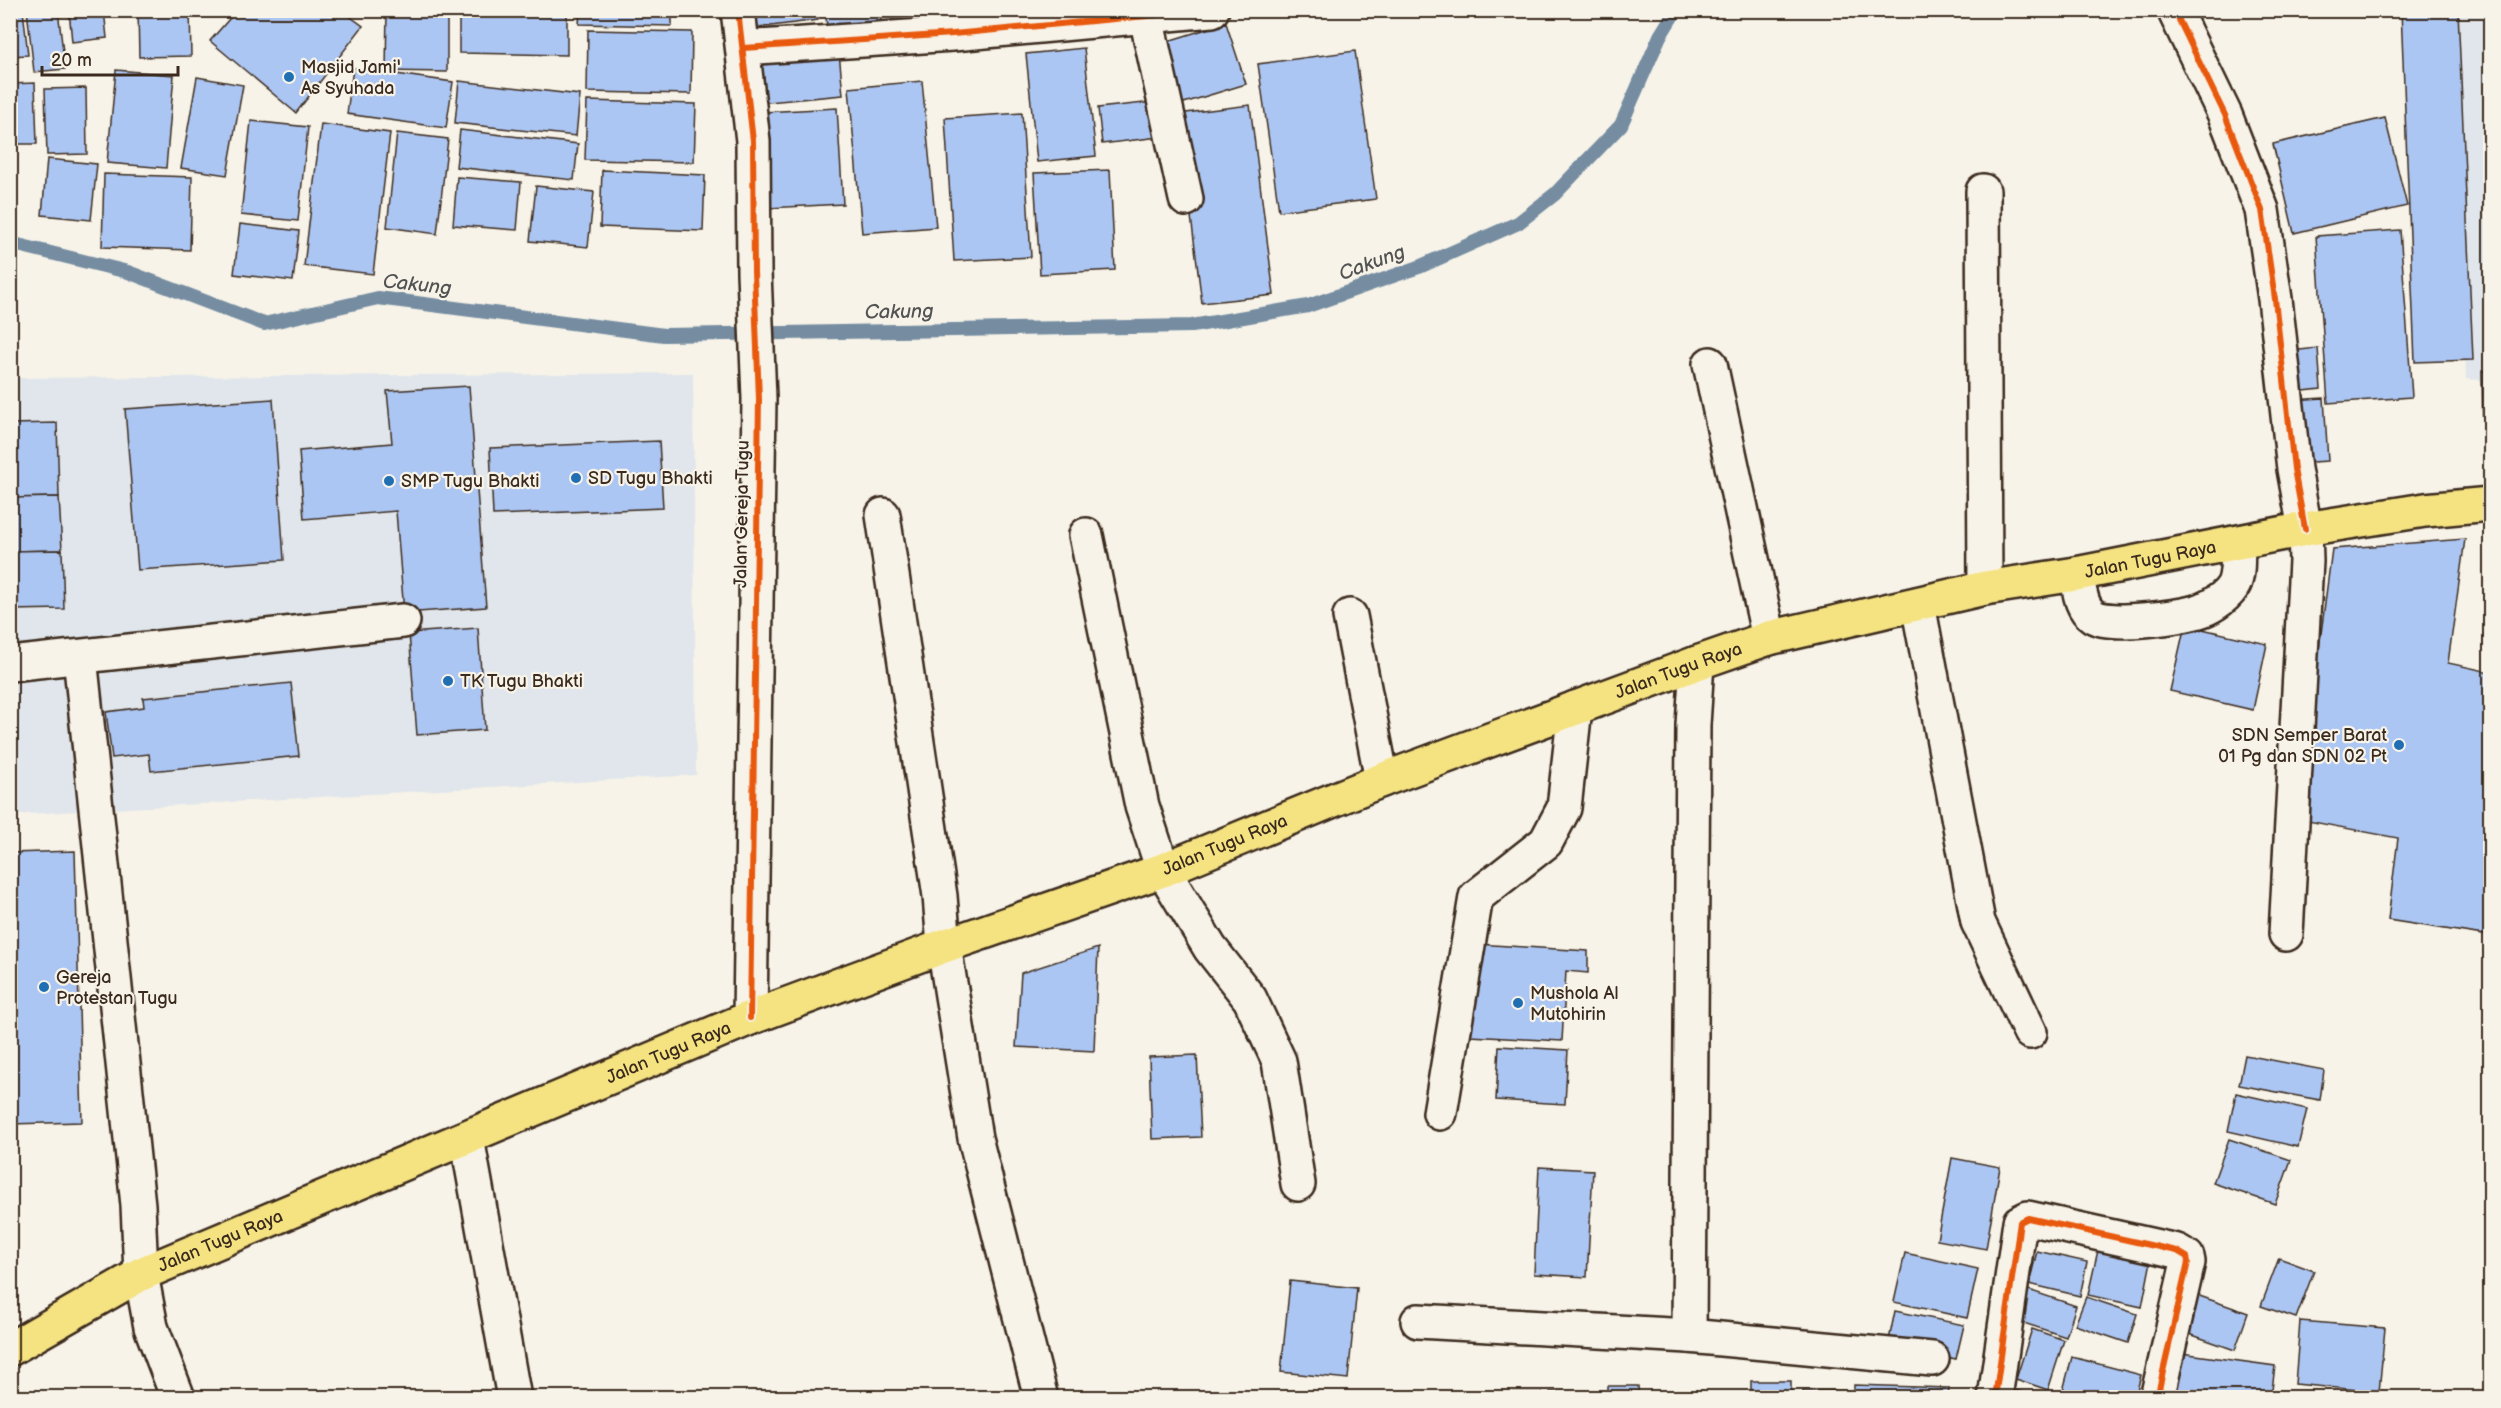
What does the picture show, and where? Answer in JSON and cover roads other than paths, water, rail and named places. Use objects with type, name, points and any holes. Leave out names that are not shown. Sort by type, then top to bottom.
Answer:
[{"type":"main road","name":"Jalan Tugu Raya","points":[[10,1349],[141,1274],[750,1018],[944,946],[1163,870],[1382,780],[1769,638],[1985,588],[2076,574],[2305,529],[2426,510],[2490,504]]},
{"type":"street","name":"Jalan Gereja Tugu","points":[[738,10],[753,141],[754,272],[759,399],[750,1018]]},
{"type":"street","points":[[742,48],[953,34],[1212,10]]},
{"type":"street","points":[[2176,14],[2225,115],[2262,210],[2275,299],[2294,469],[2305,529],[2306,561],[2286,934]]},
{"type":"street","points":[[1146,17],[1186,199]]},
{"type":"street","points":[[1983,191],[1985,588]]},
{"type":"street","points":[[1710,364],[1769,638]]},
{"type":"street","points":[[883,515],[940,896],[944,946],[975,1138],[1041,1398]]},
{"type":"street","points":[[1086,535],[1142,806],[1163,870],[1210,948],[1250,999],[1279,1061],[1298,1184]]},
{"type":"street","points":[[2076,574],[2084,608],[2094,617],[2107,621],[2135,621],[2203,610],[2225,596],[2235,583],[2238,543]]},
{"type":"street","points":[[1918,604],[1978,922],[2030,1032]]},
{"type":"street","points":[[1350,616],[1382,780]]},
{"type":"street","points":[[10,664],[402,621]]},
{"type":"street","points":[[81,657],[138,1205],[141,1274],[151,1327],[178,1398]]},
{"type":"street","points":[[1689,1336],[1693,725],[1697,663]]},
{"type":"street","points":[[1440,1113],[1476,897],[1546,842],[1564,808],[1575,708]]},
{"type":"street","points":[[467,1138],[514,1398]]},
{"type":"street","points":[[1995,1398],[2020,1222],[2028,1218],[2176,1251],[2187,1257],[2188,1262],[2157,1398]]},
{"type":"street","points":[[1418,1321],[1689,1336],[1932,1359]]},
{"type":"waterway","name":"Cakung","points":[[10,243],[128,272],[264,324],[378,298],[664,335],[1192,326],[1308,306],[1419,267],[1518,223],[1555,194],[1621,125],[1660,36],[1676,10]]},
{"type":"place","name":"Masjid Jami' As Syuhada","points":[[289,77]]},
{"type":"place","name":"SD Tugu Bhakti","points":[[576,478]]},
{"type":"place","name":"SMP Tugu Bhakti","points":[[389,481]]},
{"type":"place","name":"TK Tugu Bhakti","points":[[448,681]]},
{"type":"place","name":"SDN Semper Barat 01 Pg dan SDN 02 Pt","points":[[2399,745]]},
{"type":"place","name":"Gereja Protestan Tugu","points":[[44,987]]},
{"type":"place","name":"Mushola Al Mutohirin","points":[[1518,1003]]}]
